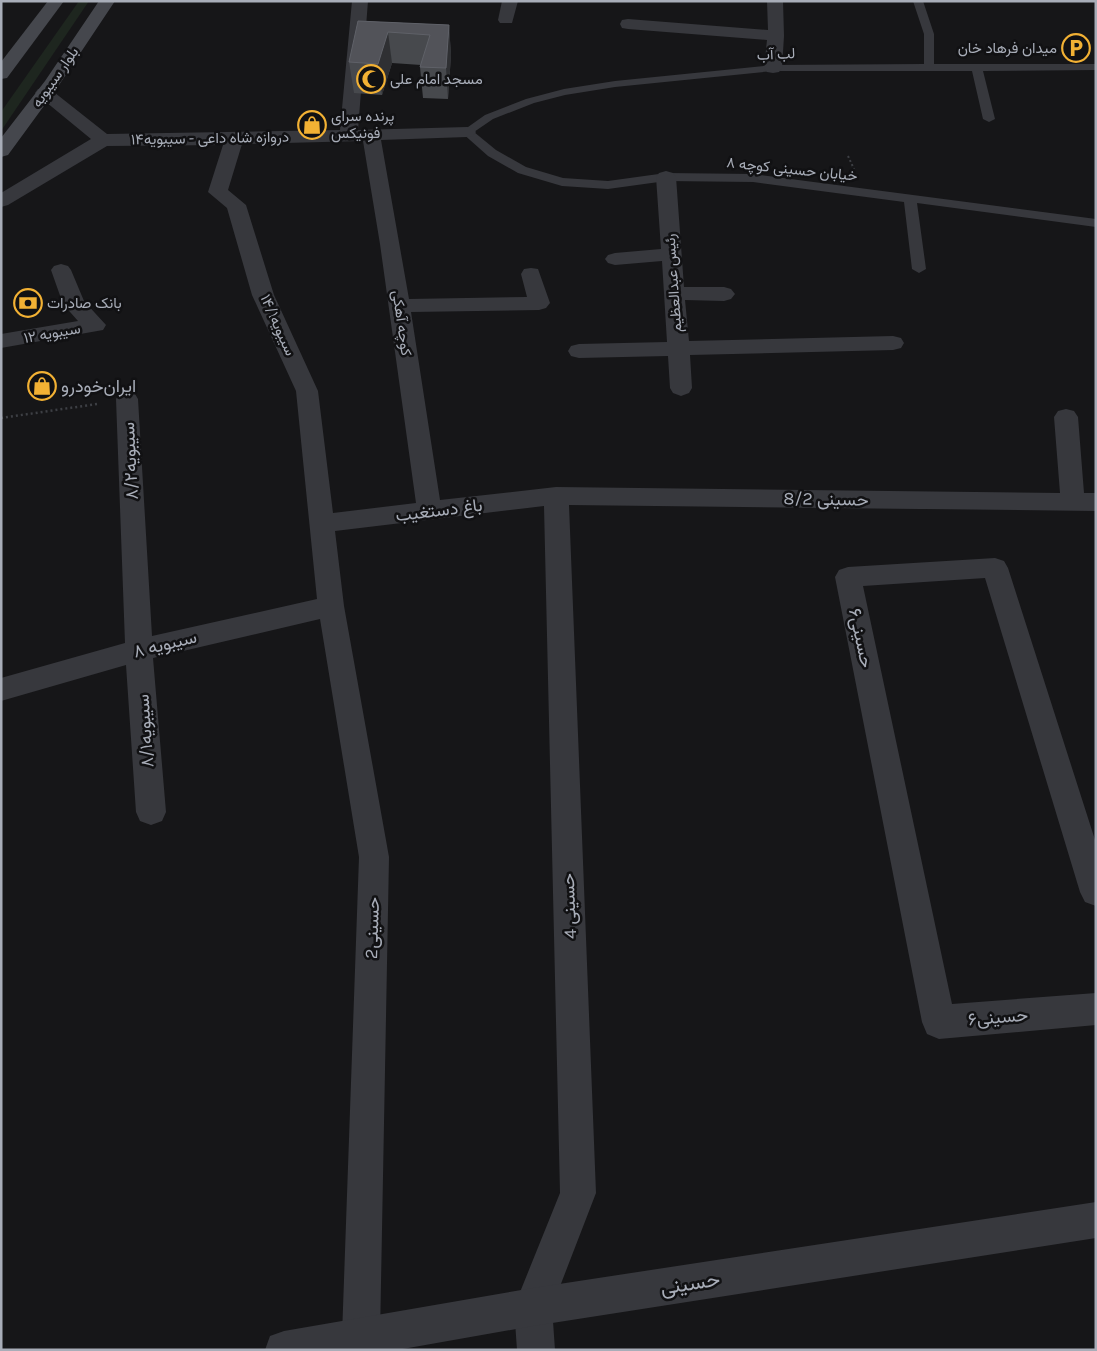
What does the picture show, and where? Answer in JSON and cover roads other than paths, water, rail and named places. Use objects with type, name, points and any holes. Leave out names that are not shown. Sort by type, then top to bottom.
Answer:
[{"type":"main road","points":[[1,74],[56,1]]},
{"type":"main road","name":"بلوار سیبویه","points":[[1,151],[44,93],[106,1]]},
{"type":"street","points":[[349,134],[355,43],[360,1]]},
{"type":"street","points":[[506,20],[510,1]]},
{"type":"street","points":[[773,68],[776,36],[775,1]]},
{"type":"street","points":[[628,24],[776,36]]},
{"type":"street","points":[[355,43],[373,44]]},
{"type":"street","points":[[1,201],[103,140],[44,93]]},
{"type":"street","name":"دروازه شاه داعی - سیبویه۱۴","points":[[103,140],[234,139],[349,134],[371,136],[467,132]]},
{"type":"street","name":"کوچه آهکی","points":[[371,136],[399,306],[429,511]]},
{"type":"street","name":"سیبویه۱۴/۱","points":[[234,139],[218,192],[236,205],[264,295],[307,390],[322,523]]},
{"type":"street","name":"رئیس عبدالعظیم","points":[[666,177],[681,388]]},
{"type":"street","points":[[615,259],[671,254]]},
{"type":"street","name":"سیبویه ۱۲","points":[[1,341],[95,325],[74,304],[61,270]]},
{"type":"street","points":[[399,306],[539,303],[531,274]]},
{"type":"street","points":[[674,292],[724,294]]},
{"type":"street","points":[[579,352],[893,343]]},
{"type":"street","name":"سیبویه۸/۲","points":[[127,399],[138,650]]},
{"type":"street","points":[[1066,417],[1084,502]]},
{"type":"street","name":"باغ دستغیب","points":[[322,523],[556,496]]},
{"type":"street","name":"8/2 حسینی","points":[[556,496],[1084,502]]},
{"type":"street","name":"حسینی 4","points":[[533,1307],[578,1193],[556,496]]},
{"type":"street","name":"حسینی2","points":[[322,523],[331,606],[374,857],[361,1336]]},
{"type":"street","name":"حسینی۶","points":[[1096,892],[995,568],[848,577],[939,1022],[1096,1009]]},
{"type":"street","name":"سیبویه ۸","points":[[1,690],[138,650],[331,606]]},
{"type":"street","name":"سیبویه۸/۱","points":[[138,650],[151,812]]},
{"type":"street","name":"حسینی","points":[[284,1350],[533,1307],[1096,1220]]},
{"type":"street","points":[[533,1307],[536,1350]]},
{"type":"lane","points":[[918,1],[929,34],[929,67]]},
{"type":"lane","points":[[977,67],[989,119]]},
{"type":"lane","name":"لب آب","points":[[467,132],[489,118],[530,101],[564,92],[615,84],[773,68],[1096,67]]},
{"type":"lane","name":"خیابان حسینی کوچه ۸","points":[[467,132],[492,153],[522,170],[562,182],[608,186],[666,177],[753,178],[1096,223]]},
{"type":"lane","points":[[910,199],[919,269]]},
{"type":"place","name":"میدان فرهاد خان","points":[[1076,48]]},
{"type":"place","name":"مسجد امام علی","points":[[371,79]]},
{"type":"place","name":"پرنده سرای فونیکس","points":[[312,125]]},
{"type":"place","name":"بانک صادرات","points":[[28,303]]},
{"type":"place","name":"ایران‌خودرو","points":[[42,386]]}]
